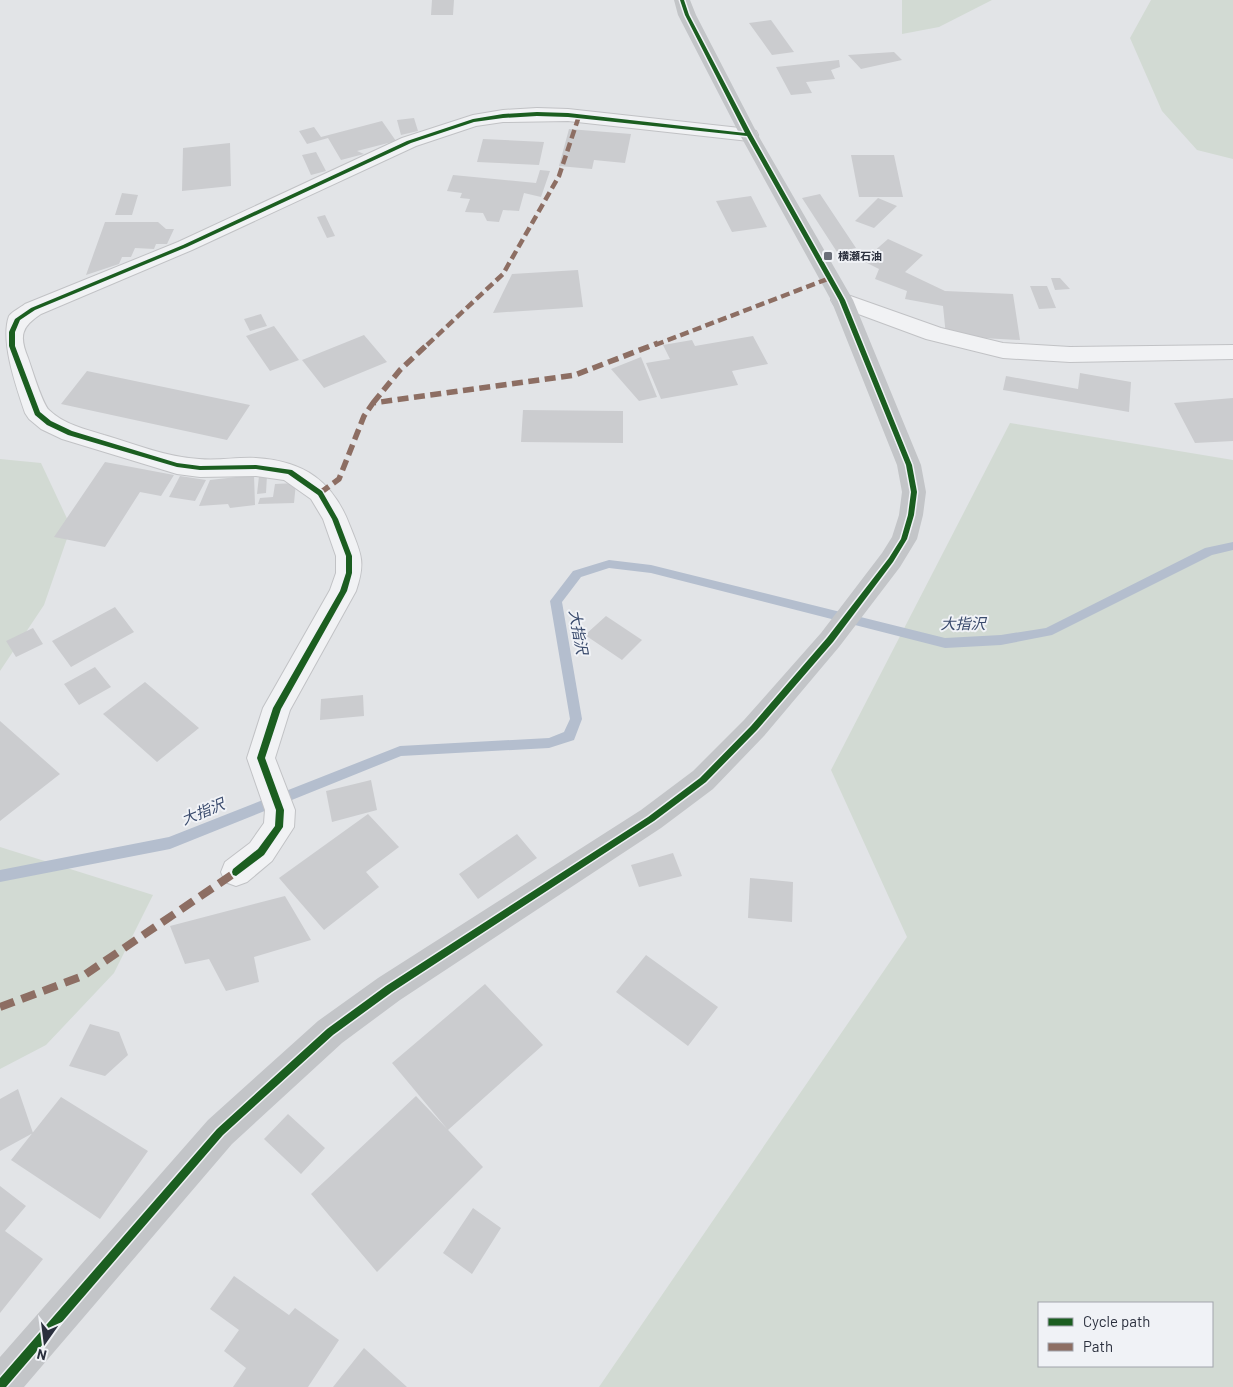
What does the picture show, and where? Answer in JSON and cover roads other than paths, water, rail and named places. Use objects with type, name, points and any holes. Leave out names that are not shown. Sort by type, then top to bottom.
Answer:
[{"type":"street","points":[[0,1386],[220,1132],[330,1032],[389,989],[651,819],[703,780],[754,728],[830,640],[891,560],[904,539],[911,515],[914,492],[909,465],[842,300],[749,135],[687,15],[682,0]]},
{"type":"street","points":[[236,872],[261,852],[279,827],[280,810],[261,758],[277,708],[334,608],[349,573],[349,556],[335,519],[320,493],[290,472],[256,467],[200,468],[177,464],[70,433],[49,423],[37,413],[12,346],[12,332],[18,319],[33,309],[185,246],[409,142],[473,120],[537,114],[568,115],[749,135]]},
{"type":"street","points":[[842,300],[896,321],[955,340],[992,349],[1032,354],[1182,355],[1233,352]]},
{"type":"waterway","name":"大指沢","points":[[0,876],[170,843],[400,751],[549,743],[569,736],[576,719],[556,601],[577,574],[609,564],[651,569],[945,643],[1001,640],[1048,632],[1209,551],[1233,546]]},
{"type":"place","name":"横瀬石油","points":[[828,256]]}]
